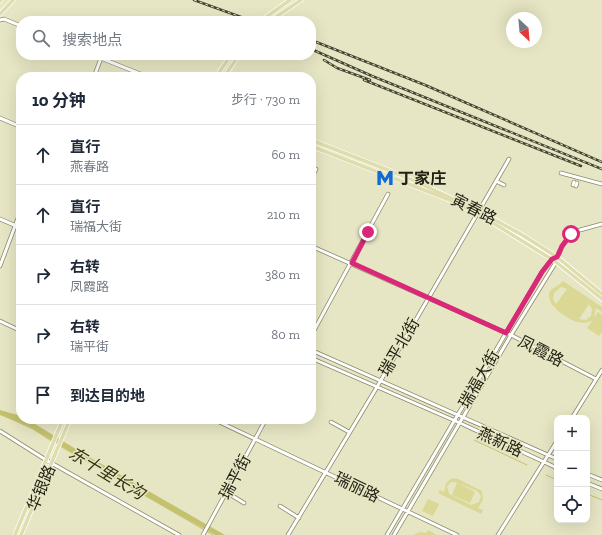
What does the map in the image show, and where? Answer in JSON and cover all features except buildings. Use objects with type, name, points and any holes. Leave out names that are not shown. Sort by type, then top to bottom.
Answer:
[{"type":"main road","points":[[0,14],[13,0]]},
{"type":"main road","points":[[268,16],[290,0]]},
{"type":"main road","points":[[277,16],[301,0]]},
{"type":"main road","points":[[219,72],[228,60]]},
{"type":"main road","points":[[227,72],[236,60]]},
{"type":"main road","name":"寅春路","points":[[316,142],[406,177],[524,236],[557,257],[602,294]]},
{"type":"main road","name":"寅春路","points":[[316,148],[478,212],[554,260],[602,299]]},
{"type":"main road","name":"华银路","points":[[15,535],[61,424]]},
{"type":"main road","name":"华银路","points":[[21,535],[68,424]]},
{"type":"street","points":[[0,20],[4,19],[16,24]]},
{"type":"street","points":[[96,72],[100,60]]},
{"type":"street","points":[[106,60],[136,72]]},
{"type":"street","points":[[0,118],[16,125]]},
{"type":"street","name":"瑞平北街","points":[[288,535],[377,387],[509,158]]},
{"type":"street","points":[[561,173],[576,182],[602,184]]},
{"type":"street","points":[[496,181],[504,185]]},
{"type":"street","points":[[316,327],[388,194]]},
{"type":"street","points":[[0,219],[15,226],[0,266]]},
{"type":"street","points":[[554,260],[571,234],[602,224]]},
{"type":"street","name":"凤霞路","points":[[316,248],[506,333],[596,379]]},
{"type":"street","name":"瑞福大街","points":[[388,535],[542,272],[554,260]]},
{"type":"street","name":"瑞福大街","points":[[394,535],[464,418],[554,260]]},
{"type":"street","points":[[0,321],[16,329]]},
{"type":"street","name":"燕新路","points":[[316,352],[554,458]]},
{"type":"street","name":"燕新路","points":[[316,360],[460,423],[554,467]]},
{"type":"street","points":[[574,415],[602,370]]},
{"type":"street","points":[[331,422],[350,432]]},
{"type":"street","name":"瑞丽路","points":[[224,424],[458,535]]},
{"type":"street","name":"瑞平街","points":[[203,535],[264,424]]},
{"type":"street","points":[[0,431],[46,460],[179,535]]},
{"type":"street","points":[[498,535],[554,446]]},
{"type":"street","points":[[590,475],[602,480]]},
{"type":"street","points":[[590,484],[602,489]]},
{"type":"street","points":[[226,492],[244,503]]},
{"type":"street","points":[[280,506],[299,518]]},
{"type":"shaded area","points":[[563,281],[602,307],[602,312],[596,308],[594,317],[598,312],[602,315],[602,332],[599,336],[587,328],[593,320],[582,323],[570,319],[559,312],[551,303],[549,298],[550,291]],"holes":[[[561,287],[567,289],[556,304],[553,299],[554,293]],[[589,304],[592,309],[591,316],[586,320],[579,319]]]},
{"type":"shaded area","points":[[452,478],[458,479],[482,491],[483,500],[478,508],[483,510],[481,514],[438,493],[440,490],[444,492],[446,483]],"holes":[[[451,482],[455,482],[477,491],[481,496],[479,502],[471,505],[449,494],[447,486]]]},
{"type":"shaded area","points":[[457,483],[475,492],[470,503],[452,495]]},
{"type":"shaded area","points":[[428,499],[439,504],[433,516],[422,511]]},
{"type":"shaded area","points":[[428,530],[437,535],[413,535],[420,532],[426,533]]},
{"type":"water","points":[[0,410],[16,415],[16,421],[0,415]]},
{"type":"water","points":[[23,424],[35,424],[225,535],[215,535],[127,486]]},
{"type":"waterway","name":"东十里长沟","points":[[0,414],[16,421]]},
{"type":"waterway","name":"东十里长沟","points":[[22,424],[53,442]]},
{"type":"waterway","points":[[474,440],[527,465]]},
{"type":"waterway","name":"东十里长沟","points":[[60,446],[213,535]]},
{"type":"waterway","points":[[546,475],[554,479]]},
{"type":"waterway","points":[[590,495],[602,500]]},
{"type":"railway","points":[[194,0],[238,16]]},
{"type":"railway","points":[[316,42],[425,85],[602,162]]},
{"type":"railway","points":[[316,51],[372,76],[602,169]]},
{"type":"railway","points":[[324,60],[337,68],[370,80]]},
{"type":"railway","points":[[364,80],[581,166]]},
{"type":"place","name":"丁家庄","points":[[385,178]]},
{"type":"route","points":[[368,232],[352,263],[506,333],[542,272],[552,259],[557,257],[562,246],[571,234]]}]
